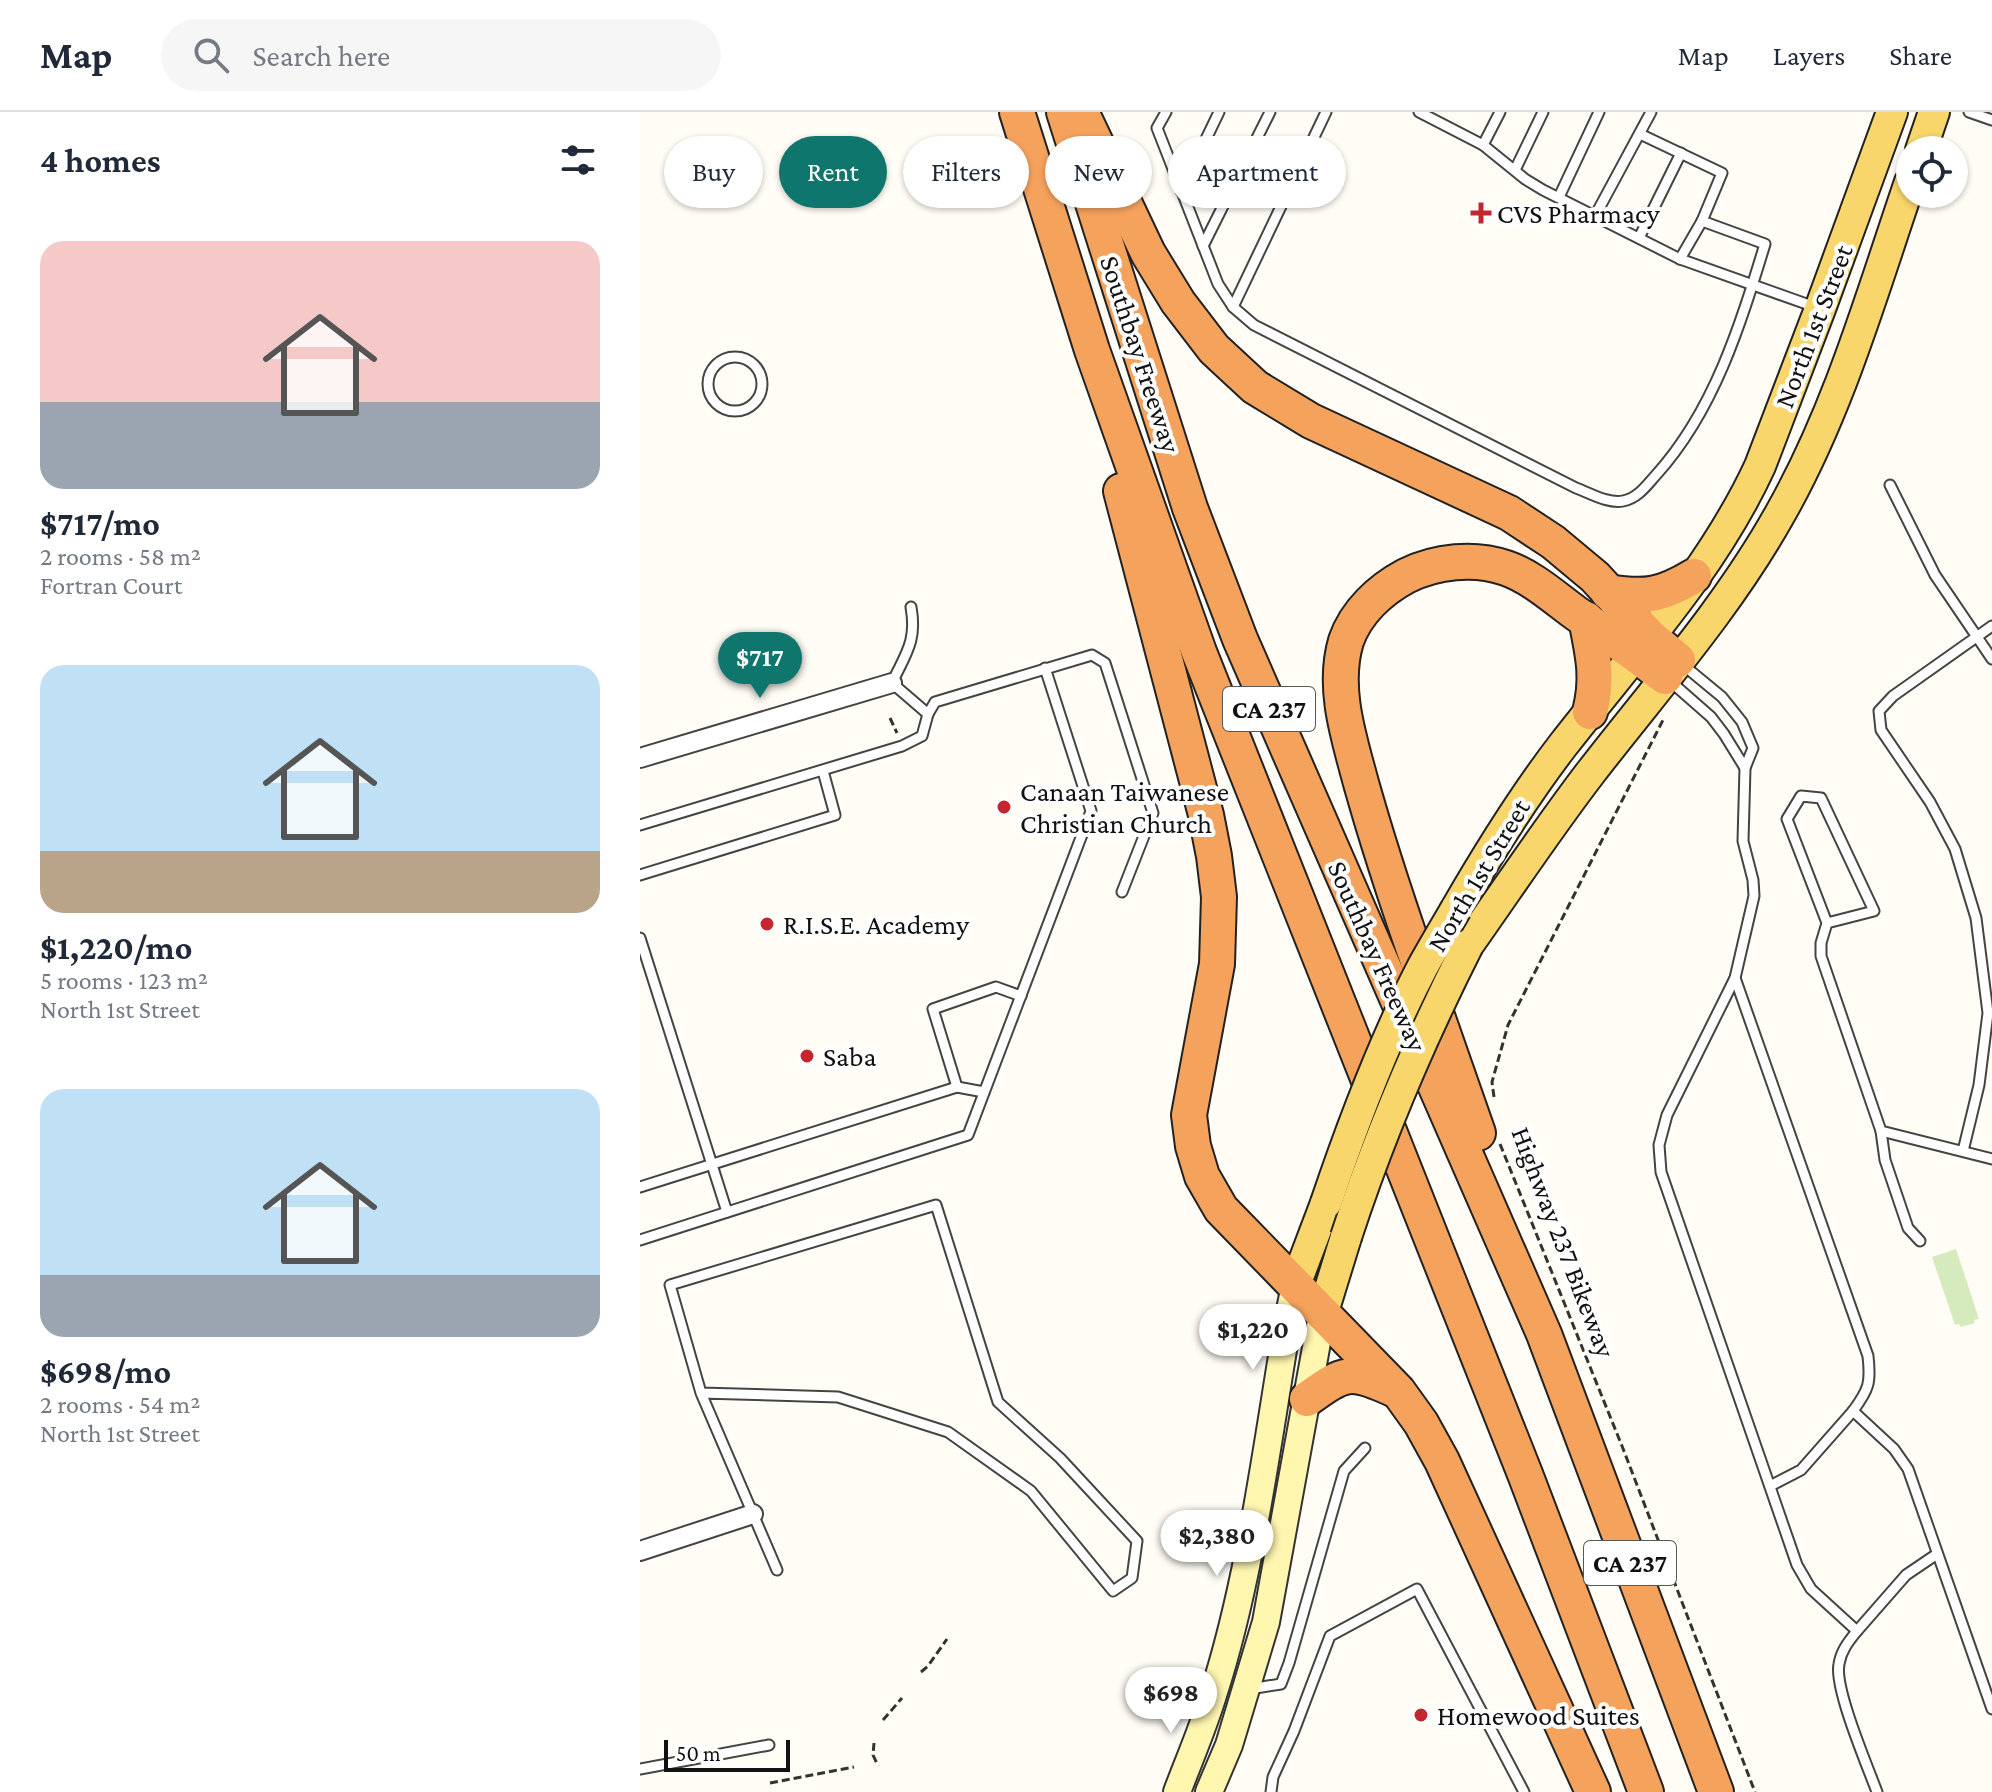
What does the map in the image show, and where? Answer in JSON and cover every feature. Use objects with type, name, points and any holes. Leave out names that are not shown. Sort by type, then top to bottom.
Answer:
[{"type":"highway","name":"Southbay Freeway","points":[[1017,112],[1092,350],[1199,652],[1519,1459],[1646,1792]]},
{"type":"highway","name":"Southbay Freeway","points":[[1064,112],[1190,508],[1240,639],[1544,1334],[1716,1792]]},
{"type":"highway","points":[[1081,112],[1148,253],[1178,302],[1214,349],[1255,387],[1311,421],[1509,513],[1553,542],[1595,577],[1644,646]]},
{"type":"highway","points":[[1092,350],[1113,461],[1206,815],[1219,897],[1217,964],[1189,1115],[1193,1146],[1202,1176],[1221,1209],[1398,1391],[1421,1423],[1442,1461],[1593,1792]]},
{"type":"highway","points":[[1544,1334],[1538,1293],[1480,1141],[1379,850],[1347,728],[1341,679],[1346,642],[1365,608],[1390,585],[1421,569],[1455,562],[1488,563],[1526,578],[1586,619],[1644,646],[1672,669]]},
{"type":"highway","points":[[1608,592],[1635,596],[1661,592],[1694,576]]},
{"type":"highway","points":[[1586,619],[1596,670],[1590,712]]},
{"type":"highway","points":[[1307,1399],[1333,1381],[1356,1375],[1368,1377],[1398,1391]]},
{"type":"main road","name":"North 1st Street","points":[[1177,1792],[1213,1696],[1232,1629],[1295,1285],[1352,1126],[1383,1053],[1422,969],[1506,824],[1563,745],[1644,646],[1724,534],[1751,487],[1892,112]]},
{"type":"main road","points":[[1926,136],[1934,112]]},
{"type":"main road","name":"North 1st Street","points":[[1209,1792],[1229,1745],[1266,1622],[1322,1315],[1382,1133],[1412,1062],[1468,945],[1589,775],[1720,607],[1780,514],[1825,421],[1901,208]]},
{"type":"street","points":[[640,758],[892,683]]},
{"type":"street","points":[[640,1551],[753,1514]]},
{"type":"lane","points":[[1166,112],[1157,128],[1168,157]]},
{"type":"lane","points":[[1207,136],[1219,112]]},
{"type":"lane","points":[[1203,246],[1270,112]]},
{"type":"lane","points":[[1233,307],[1326,112]]},
{"type":"lane","points":[[1419,112],[1433,115],[1483,145],[1525,179],[1680,259],[1820,309]]},
{"type":"lane","points":[[1483,145],[1500,112]]},
{"type":"lane","points":[[1515,170],[1543,112]]},
{"type":"lane","points":[[1559,197],[1599,112]]},
{"type":"lane","points":[[1595,216],[1651,112]]},
{"type":"lane","points":[[1969,112],[1992,120]]},
{"type":"lane","points":[[1640,134],[1722,173],[1702,221],[1680,259]]},
{"type":"lane","points":[[1639,238],[1681,153]]},
{"type":"lane","points":[[1188,208],[1218,284],[1233,307],[1254,325],[1576,488],[1620,502],[1637,496],[1671,459],[1703,410],[1722,369],[1765,244],[1702,221]]},
{"type":"lane","points":[[741,357],[758,369],[762,390],[751,407],[730,411],[720,407],[713,399],[709,379],[720,361],[741,357]]},
{"type":"lane","points":[[1890,485],[1935,575],[1992,659]]},
{"type":"lane","points":[[911,607],[914,625],[911,643],[892,683],[928,714]]},
{"type":"lane","points":[[1963,1151],[1979,1085],[1988,1013],[1976,918],[1955,849],[1930,802],[1881,730],[1879,711],[1893,696],[1992,626]]},
{"type":"lane","points":[[640,825],[902,746],[922,736],[935,702],[1092,655],[1105,663],[1153,813],[1122,892]]},
{"type":"lane","points":[[640,1240],[968,1135],[1091,811],[1045,668]]},
{"type":"lane","points":[[1672,669],[1724,734],[1745,768]]},
{"type":"lane","points":[[1672,669],[1722,697],[1742,722],[1753,748],[1745,768],[1743,841],[1754,896],[1735,978],[1667,1115],[1659,1145],[1661,1172],[1797,1565],[1811,1589],[1857,1631]]},
{"type":"lane","points":[[640,875],[835,815],[823,771]]},
{"type":"lane","points":[[1827,923],[1874,911],[1821,798],[1801,796],[1787,819],[1827,923],[1821,956],[1881,1131],[1885,1160],[1908,1228],[1920,1241]]},
{"type":"lane","points":[[640,938],[727,1212]]},
{"type":"lane","points":[[1735,978],[1868,1356],[1870,1375],[1866,1393],[1853,1411],[1801,1470],[1770,1486]]},
{"type":"lane","points":[[957,1087],[933,1009],[996,987],[1021,996]]},
{"type":"lane","points":[[640,1187],[957,1087],[984,1092]]},
{"type":"lane","points":[[1881,1131],[1992,1159]]},
{"type":"lane","points":[[701,1393],[838,1397],[948,1432],[1031,1491],[1113,1591],[1132,1578],[1137,1541],[1060,1458],[998,1402],[936,1205],[670,1285],[701,1393],[777,1570]]},
{"type":"lane","points":[[1853,1411],[1894,1449],[1908,1469],[1992,1709]]},
{"type":"lane","points":[[1246,1690],[1281,1684],[1344,1471],[1365,1448]]},
{"type":"lane","points":[[1877,1792],[1840,1687],[1838,1668],[1842,1650],[1906,1575],[1937,1554]]},
{"type":"lane","points":[[1271,1792],[1273,1777],[1330,1636],[1417,1589],[1524,1792]]},
{"type":"lane","points":[[640,1769],[769,1745]]},
{"type":"path","name":"Highway 237 Bikeway","points":[[1494,1097],[1492,1082],[1508,1025],[1665,716]]},
{"type":"path","points":[[890,718],[902,746]]},
{"type":"path","name":"Highway 237 Bikeway","points":[[1500,1143],[1622,1446],[1755,1792]]},
{"type":"path","points":[[921,1672],[947,1639]]},
{"type":"path","points":[[883,1720],[902,1698]]},
{"type":"path","points":[[874,1743],[873,1755],[878,1766]]},
{"type":"path","points":[[770,1783],[854,1767]]},
{"type":"green space","points":[[1956,1249],[1979,1319],[1960,1327],[1959,1324],[1955,1325],[1932,1257]]},
{"type":"place","name":"CVS Pharmacy","points":[[1481,213]]},
{"type":"place","name":"Canaan Taiwanese Christian Church","points":[[1004,807]]},
{"type":"place","name":"R.I.S.E. Academy","points":[[767,924]]},
{"type":"place","name":"Saba","points":[[807,1056]]},
{"type":"place","name":"Homewood Suites","points":[[1421,1715]]}]
